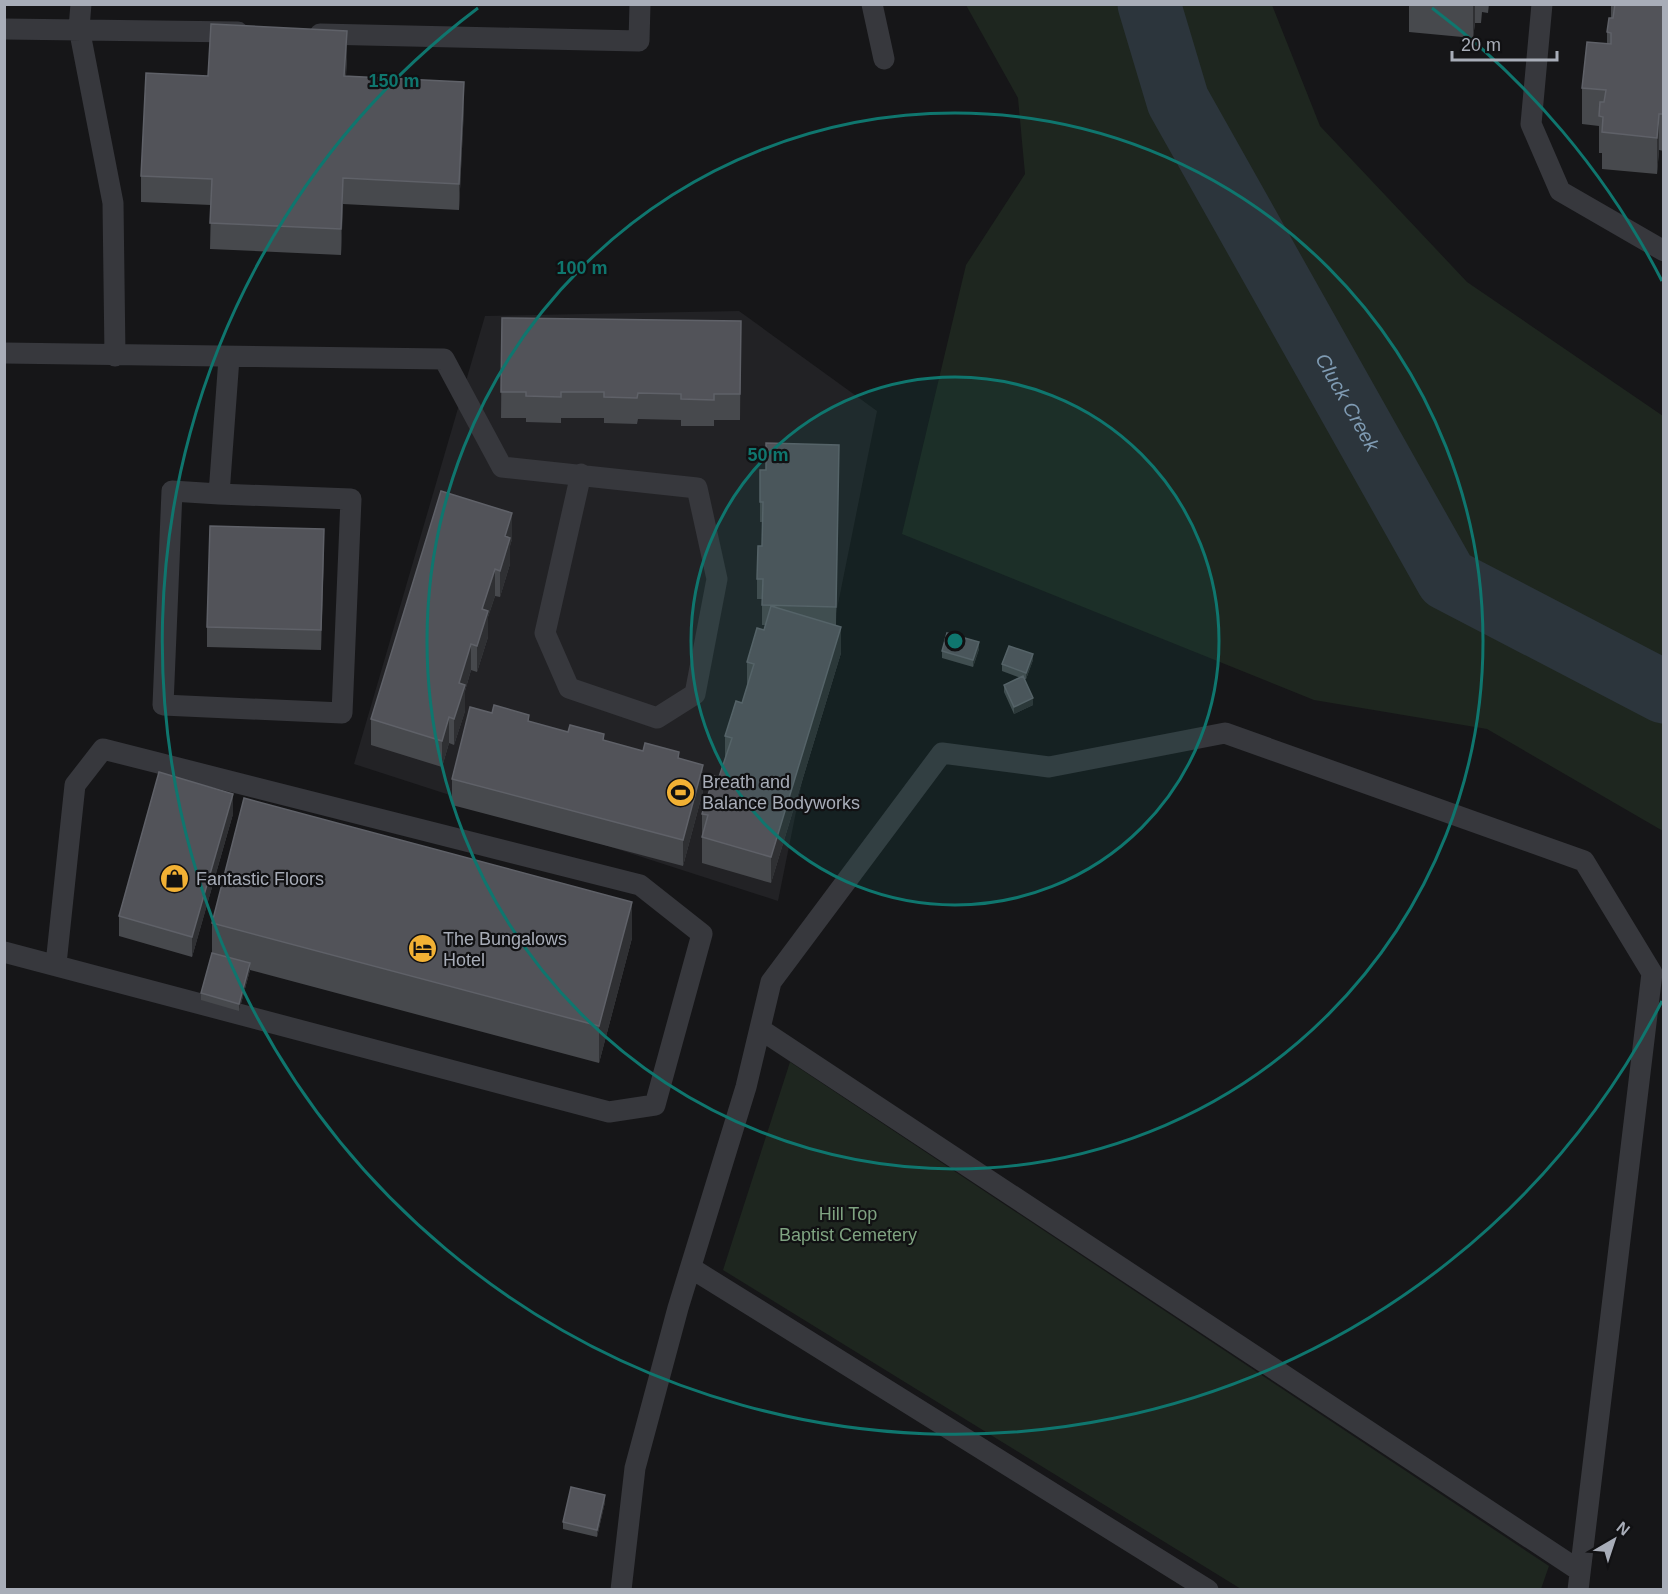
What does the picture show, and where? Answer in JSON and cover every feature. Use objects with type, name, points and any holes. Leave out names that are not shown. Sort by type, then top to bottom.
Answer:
[{"type":"lane","points":[[81,4],[79,28],[113,203],[115,356]]},
{"type":"lane","points":[[305,33],[639,41],[640,4]]},
{"type":"lane","points":[[872,4],[884,59]]},
{"type":"lane","points":[[1542,4],[1531,124],[1560,191],[1664,251]]},
{"type":"lane","points":[[4,29],[79,28],[258,32]]},
{"type":"lane","points":[[4,353],[444,360],[502,467],[581,474],[698,488],[717,579],[695,694],[657,718],[569,688],[545,633],[581,474]]},
{"type":"lane","points":[[219,494],[229,358]]},
{"type":"lane","points":[[172,491],[219,494],[351,499],[342,713],[163,705],[172,491]]},
{"type":"lane","points":[[621,1590],[635,1468],[691,1268],[746,1087],[771,982],[942,753],[1049,767],[1225,733],[1584,861],[1652,973],[1579,1580],[760,1029]]},
{"type":"lane","points":[[4,952],[609,1112],[655,1105],[702,934],[640,885],[103,749],[75,785],[56,964]]},
{"type":"lane","points":[[691,1268],[1208,1590]]},
{"type":"shaded area","points":[[739,311],[877,411],[778,901],[354,764],[485,316]]},
{"type":"green space","points":[[966,5],[1272,5],[1320,126],[1467,282],[1663,416],[1663,831],[1487,729],[1314,700],[902,534],[966,265],[1025,174],[1018,98]]},
{"type":"green space","name":"Hill Top Baptist Cemetery","points":[[790,1062],[1549,1566],[1541,1589],[1241,1589],[723,1270]]},
{"type":"building","points":[[1615,4],[1664,4],[1664,114],[1659,114],[1657,138],[1602,132],[1603,117],[1599,116],[1600,102],[1604,102],[1606,90],[1582,88],[1587,42],[1611,44],[1611,33],[1607,32],[1609,18],[1613,18]]},
{"type":"building","points":[[211,24],[347,31],[344,76],[464,82],[459,184],[343,178],[341,229],[210,223],[212,179],[141,176],[146,73],[208,76]]},
{"type":"building","points":[[502,318],[741,321],[740,394],[714,394],[714,400],[681,399],[681,394],[638,393],[637,398],[604,397],[604,392],[561,392],[561,397],[526,396],[526,392],[501,392]]},
{"type":"building","points":[[766,443],[839,445],[836,607],[762,605],[763,579],[757,579],[758,546],[762,546],[763,502],[760,502],[760,470],[766,470]]},
{"type":"building","points":[[441,491],[512,513],[505,536],[510,538],[500,571],[495,569],[482,609],[488,611],[477,646],[471,644],[459,683],[465,685],[454,719],[449,717],[442,741],[371,719]]},
{"type":"building","points":[[210,526],[324,529],[321,630],[207,627]]},
{"type":"building","points":[[771,606],[841,627],[771,857],[702,837],[708,815],[702,814],[714,776],[719,777],[732,738],[725,736],[736,701],[742,703],[754,664],[747,662],[757,628],[764,630]]},
{"type":"building","points":[[947,633],[979,642],[973,660],[942,651]]},
{"type":"building","points":[[1009,646],[1033,654],[1026,673],[1002,664]]},
{"type":"building","points":[[1023,676],[1033,698],[1014,707],[1004,685]]},
{"type":"building","points":[[494,705],[529,715],[528,721],[568,732],[570,725],[604,734],[603,740],[643,751],[645,743],[679,752],[678,758],[703,765],[683,840],[452,779],[470,707],[492,713]]},
{"type":"building","name":"Fantastic Floors","points":[[159,772],[233,794],[192,937],[119,916]]},
{"type":"building","name":"The Bungalows Hotel","points":[[244,798],[632,902],[599,1026],[212,923]]},
{"type":"building","points":[[212,953],[250,963],[239,1004],[201,993]]},
{"type":"building","points":[[571,1487],[605,1495],[597,1530],[563,1522]]},
{"type":"waterway","name":"Cluck Creek","points":[[1149,4],[1178,101],[1447,579],[1664,692]]},
{"type":"place","name":"Breath and Balance Bodyworks","points":[[681,792]]},
{"type":"place","name":"Fantastic Floors","points":[[175,879]]},
{"type":"place","name":"The Bungalows Hotel","points":[[422,949]]}]
